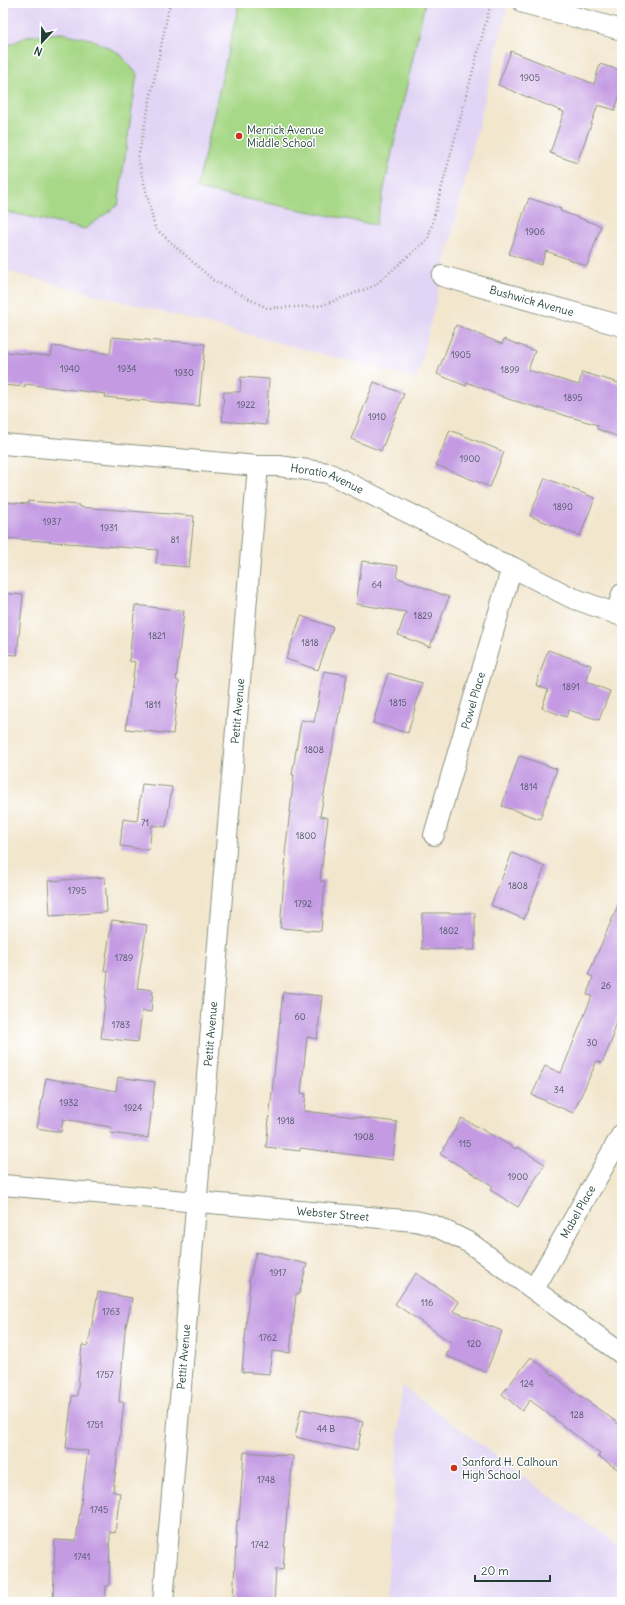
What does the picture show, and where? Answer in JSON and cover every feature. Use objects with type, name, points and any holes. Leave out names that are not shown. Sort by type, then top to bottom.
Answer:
[{"type":"street","points":[[524,3],[622,30]]},
{"type":"street","name":"Bushwick Avenue","points":[[442,276],[622,326]]},
{"type":"street","name":"Horatio Avenue","points":[[3,444],[258,466],[280,466],[328,473],[469,543],[499,563],[512,567],[570,597],[619,615]]},
{"type":"street","name":"Pettit Avenue","points":[[163,1602],[258,466]]},
{"type":"street","name":"Powel Place","points":[[434,835],[512,567]]},
{"type":"street","points":[[619,615],[622,594]]},
{"type":"street","name":"Mabel Place","points":[[534,1289],[622,1134]]},
{"type":"street","name":"Webster Street","points":[[3,1185],[415,1220],[433,1225],[470,1243],[622,1354]]},
{"type":"path","points":[[170,3],[138,158],[155,228],[213,280],[267,308],[320,306],[374,286],[428,239],[491,3]]},
{"type":"shaded area","name":"Merrick Avenue Middle School","points":[[3,3],[508,3],[417,379],[3,270]]},
{"type":"shaded area","name":"Sanford H. Calhoun High School","points":[[402,1386],[622,1549],[622,1602],[386,1602]]},
{"type":"green space","points":[[239,3],[425,3],[376,225],[197,189]]},
{"type":"green space","points":[[61,33],[91,39],[119,53],[137,74],[118,205],[85,229],[3,211],[3,48],[28,36]]},
{"type":"building","points":[[511,51],[594,84],[600,64],[622,71],[622,88],[615,110],[598,105],[577,163],[550,153],[564,112],[498,85]]},
{"type":"building","points":[[529,198],[561,209],[560,211],[601,226],[587,266],[546,251],[541,265],[509,254]]},
{"type":"building","points":[[456,325],[502,344],[504,339],[535,351],[528,370],[579,385],[582,372],[622,384],[622,438],[597,429],[598,425],[508,399],[467,382],[466,386],[437,374]]},
{"type":"building","points":[[112,337],[205,344],[199,406],[105,397],[106,394],[25,384],[25,387],[3,385],[3,352],[51,356],[53,346],[110,354]]},
{"type":"building","points":[[241,377],[269,379],[266,425],[222,421],[224,392],[240,392]]},
{"type":"building","points":[[374,382],[404,394],[381,451],[351,439]]},
{"type":"building","points":[[450,430],[504,452],[490,487],[436,465]]},
{"type":"building","points":[[545,478],[595,498],[580,536],[530,516]]},
{"type":"building","points":[[28,501],[79,505],[79,507],[194,516],[189,567],[156,564],[158,550],[3,538],[3,502],[28,504]]},
{"type":"building","points":[[362,561],[398,566],[396,577],[449,597],[430,647],[398,635],[406,612],[356,604]]},
{"type":"building","points":[[3,593],[23,595],[17,655],[3,654]]},
{"type":"building","points":[[135,605],[184,611],[176,680],[179,681],[173,734],[126,729],[135,662],[129,661]]},
{"type":"building","points":[[301,616],[333,627],[318,670],[286,659]]},
{"type":"building","points":[[548,650],[591,665],[586,682],[610,691],[599,720],[569,710],[566,717],[542,708],[548,690],[536,685]]},
{"type":"building","points":[[324,671],[347,675],[320,816],[328,818],[320,881],[325,881],[321,931],[280,928],[285,854],[294,775],[292,775],[301,720],[314,722]]},
{"type":"building","points":[[388,673],[422,683],[408,733],[373,723]]},
{"type":"building","points":[[519,756],[557,769],[540,819],[502,806]]},
{"type":"building","points":[[142,784],[172,787],[166,827],[152,825],[149,850],[120,846],[123,819],[137,821]]},
{"type":"building","points":[[512,853],[545,867],[524,919],[491,905]]},
{"type":"building","points":[[105,877],[107,912],[50,916],[48,881]]},
{"type":"building","points":[[622,896],[622,1004],[612,1034],[614,1035],[602,1063],[597,1061],[573,1113],[532,1095],[545,1066],[561,1073],[592,996],[587,995],[593,977],[588,975]]},
{"type":"building","points":[[422,913],[475,913],[475,950],[422,949]]},
{"type":"building","points":[[112,920],[147,925],[137,988],[153,990],[151,1012],[142,1011],[138,1042],[101,1038],[108,972],[104,971]]},
{"type":"building","points":[[283,992],[322,996],[317,1039],[307,1037],[301,1093],[306,1094],[304,1111],[397,1122],[393,1160],[300,1148],[300,1151],[266,1147]]},
{"type":"building","points":[[118,1077],[155,1082],[148,1138],[110,1133],[111,1127],[63,1119],[61,1132],[37,1128],[46,1078],[116,1091]]},
{"type":"building","points":[[462,1118],[516,1149],[517,1147],[545,1164],[518,1207],[490,1190],[493,1186],[440,1154]]},
{"type":"building","points":[[256,1252],[307,1264],[299,1294],[296,1294],[290,1353],[272,1351],[269,1374],[242,1372],[249,1282]]},
{"type":"building","points":[[416,1273],[459,1302],[453,1311],[502,1331],[486,1372],[446,1356],[452,1343],[395,1304]]},
{"type":"building","points":[[98,1292],[132,1298],[125,1331],[119,1402],[124,1402],[113,1492],[120,1493],[115,1533],[110,1532],[109,1586],[106,1586],[105,1602],[53,1602],[55,1540],[76,1541],[88,1451],[66,1448],[72,1396],[77,1396],[82,1345],[88,1346]]},
{"type":"building","points":[[531,1357],[575,1393],[622,1426],[622,1472],[598,1456],[600,1454],[530,1400],[522,1411],[502,1394]]},
{"type":"building","points":[[301,1409],[363,1422],[357,1451],[295,1437]]},
{"type":"building","points":[[244,1452],[293,1456],[287,1508],[283,1570],[276,1569],[274,1602],[233,1602],[237,1520],[239,1520]]},
{"type":"place","name":"Merrick Avenue Middle School","points":[[239,136]]},
{"type":"place","name":"Sanford H. Calhoun High School","points":[[454,1468]]}]
